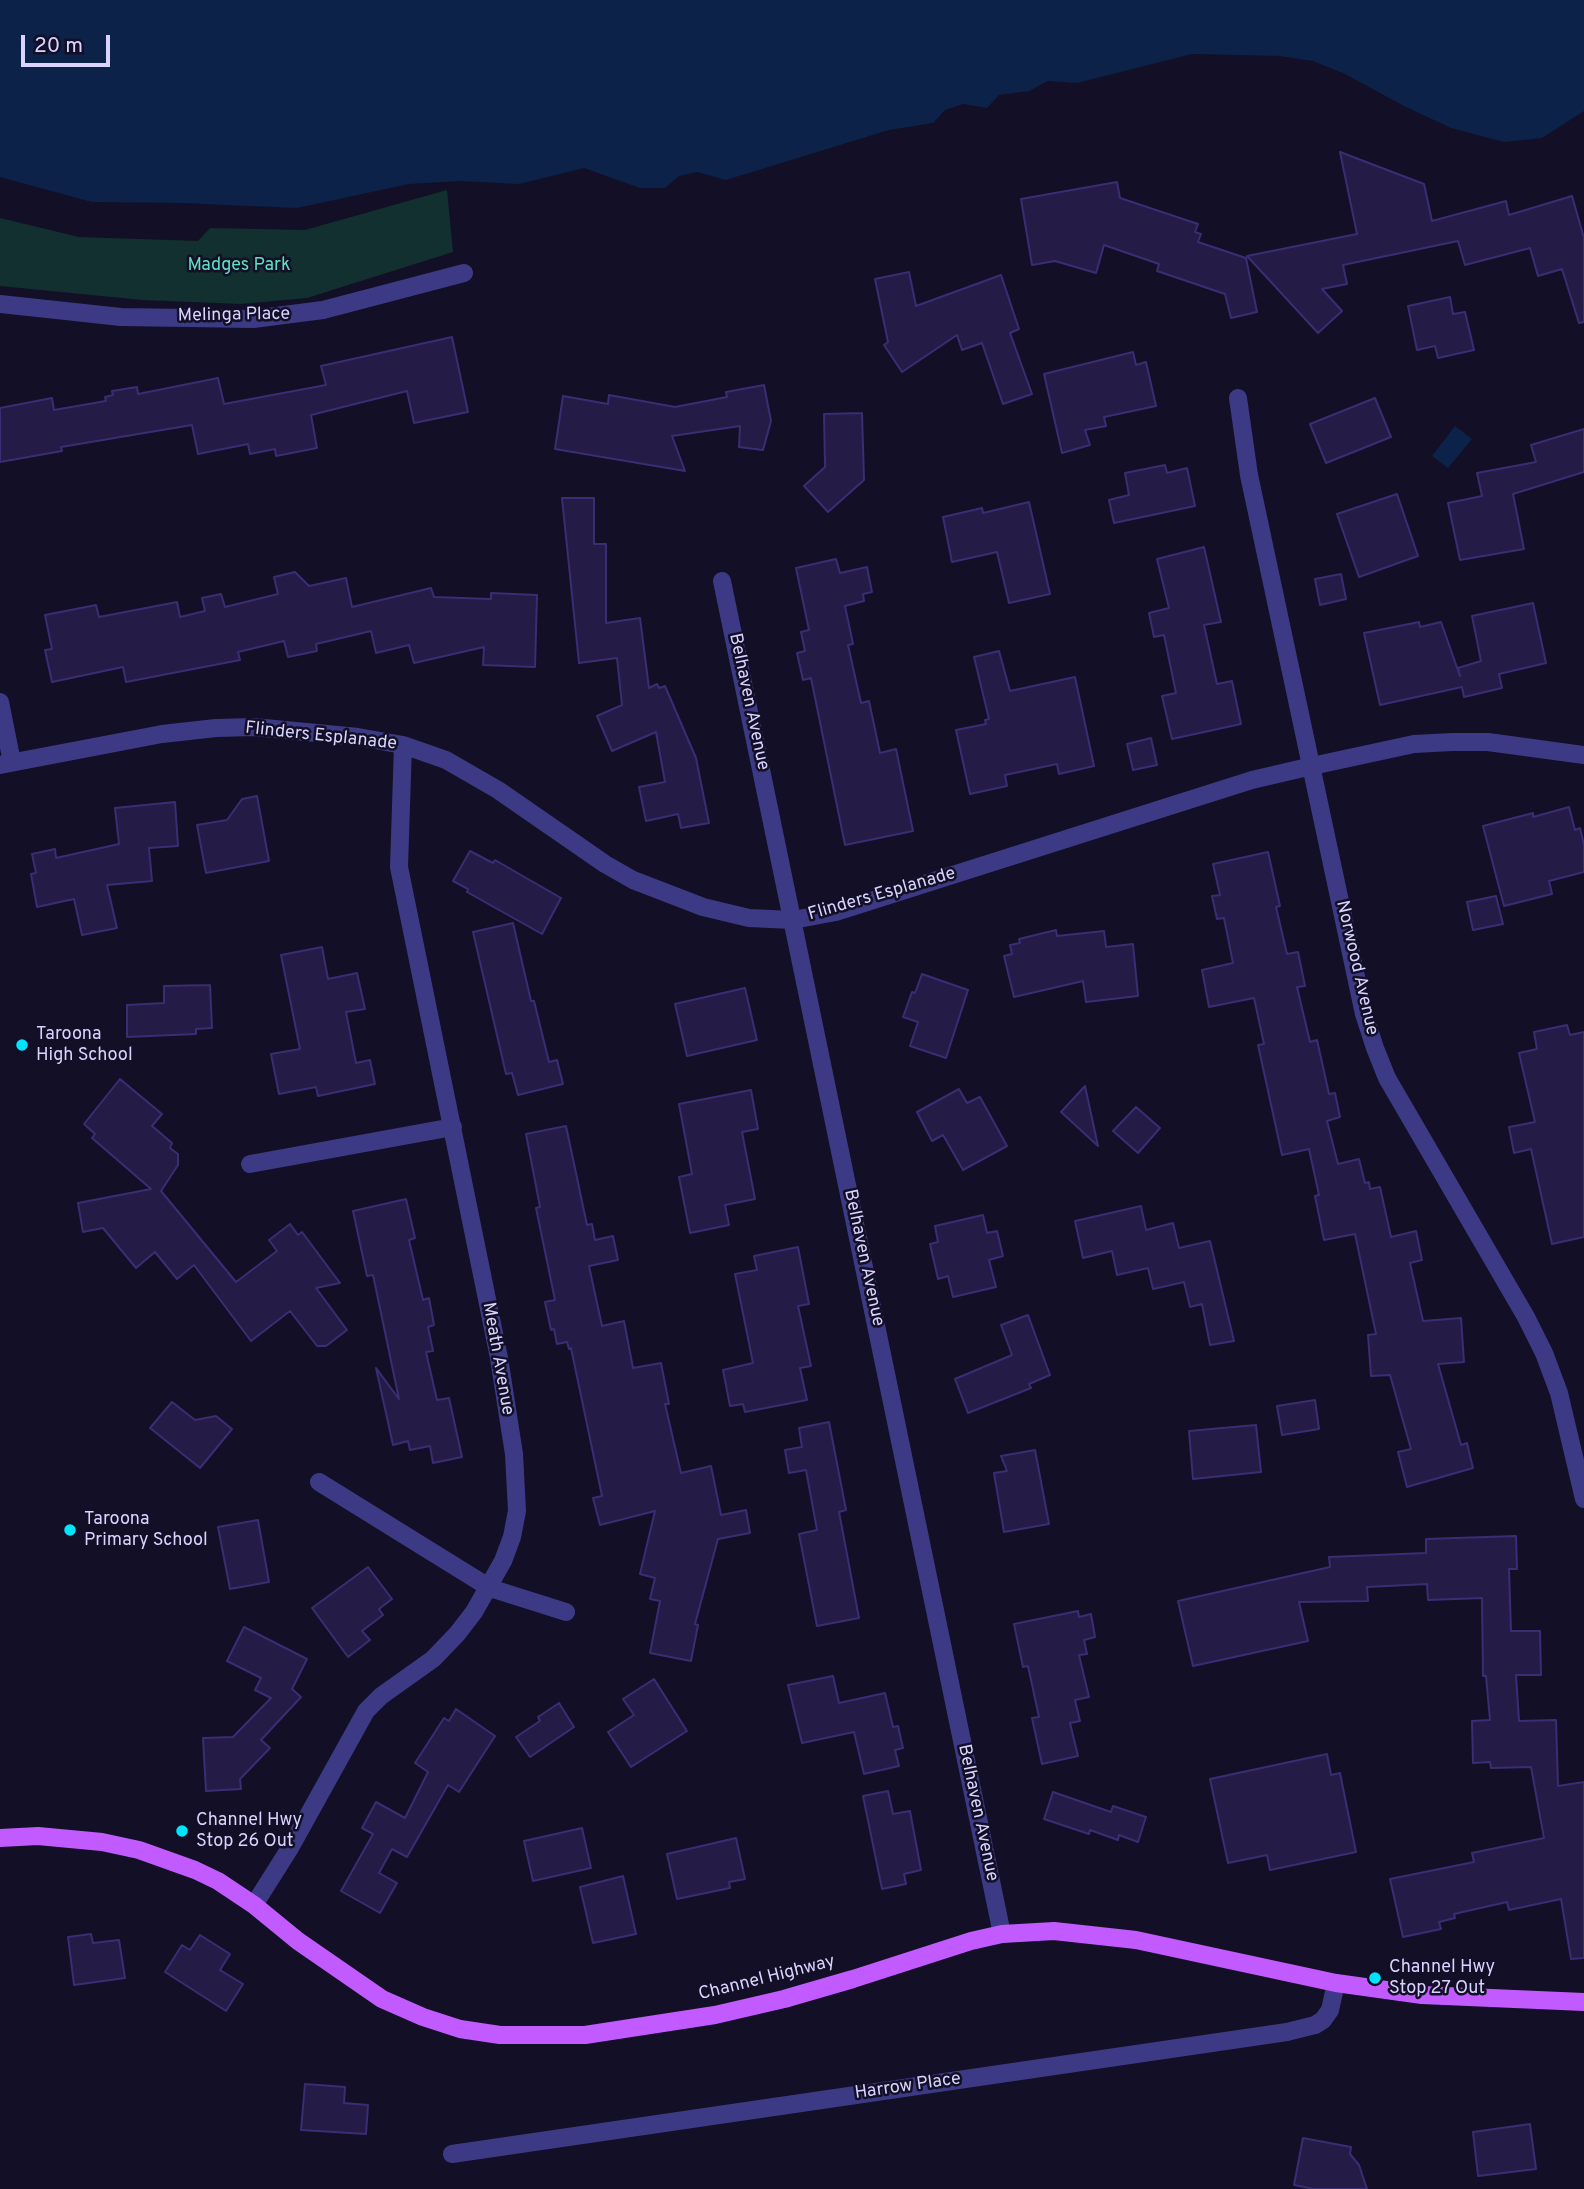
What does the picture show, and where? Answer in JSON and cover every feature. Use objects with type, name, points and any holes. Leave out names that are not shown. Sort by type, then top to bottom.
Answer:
[{"type":"main road","name":"Channel Highway","points":[[0,1838],[78,1838],[139,1850],[195,1870],[218,1881],[254,1905],[298,1941],[382,1999],[460,2029],[526,2036],[585,2035],[715,2015],[784,1999],[938,1950],[1002,1934],[1054,1931],[1136,1940],[1336,1983],[1422,1995],[1584,2002]]},
{"type":"street","name":"Melinga Place","points":[[0,304],[121,317],[253,319],[324,310],[464,273]]},
{"type":"street","name":"Norwood Avenue","points":[[1238,398],[1249,475],[1364,1013],[1387,1078],[1526,1317],[1544,1353],[1559,1393],[1584,1499]]},
{"type":"street","name":"Belhaven Avenue","points":[[722,581],[1002,1934]]},
{"type":"street","points":[[0,702],[6,763]]},
{"type":"street","name":"Flinders Esplanade","points":[[6,763],[162,734],[216,728],[254,727],[358,737],[403,745],[446,761],[498,790],[605,864],[633,880],[703,907],[749,918],[793,920],[836,912],[1252,780],[1414,744],[1488,742],[1584,755]]},
{"type":"street","name":"Meath Avenue","points":[[254,1905],[290,1848],[366,1711],[381,1696],[433,1658],[474,1612],[490,1588],[512,1537],[517,1511],[516,1482],[499,1358],[399,867],[403,745]]},
{"type":"street","points":[[250,1164],[453,1127]]},
{"type":"street","points":[[319,1482],[490,1588],[566,1612]]},
{"type":"street","name":"Harrow Place","points":[[452,2154],[1287,2032],[1315,2025],[1323,2020],[1331,2010],[1336,1983]]},
{"type":"green space","name":"Madges Park","points":[[447,190],[453,252],[307,298],[241,304],[142,300],[0,286],[0,218],[79,237],[198,241],[210,228],[305,230]]},
{"type":"water","points":[[0,0],[1584,0],[1584,111],[1542,138],[1504,142],[1451,128],[1345,74],[1313,61],[1280,56],[1192,54],[1077,83],[1048,81],[1029,91],[999,95],[987,108],[963,104],[945,110],[933,123],[889,130],[726,180],[697,172],[679,176],[665,188],[640,188],[584,168],[519,184],[460,181],[409,184],[297,208],[92,202],[0,177]]},
{"type":"water","points":[[1455,426],[1472,439],[1448,468],[1432,456]]},
{"type":"building","points":[[1340,152],[1424,184],[1432,221],[1506,201],[1509,215],[1572,196],[1584,238],[1584,322],[1579,323],[1562,269],[1538,276],[1530,248],[1465,265],[1458,241],[1343,265],[1347,284],[1322,289],[1342,311],[1318,333],[1247,256],[1357,234]]},
{"type":"building","points":[[1117,182],[1120,198],[1198,224],[1195,232],[1201,234],[1198,242],[1246,258],[1257,312],[1231,318],[1225,294],[1157,271],[1159,264],[1104,245],[1096,273],[1055,261],[1032,265],[1021,199]]},
{"type":"building","points":[[909,272],[916,306],[1001,275],[1019,329],[1010,333],[1032,394],[1003,404],[982,343],[962,350],[957,335],[902,372],[884,345],[888,342],[875,279]]},
{"type":"building","points":[[1450,297],[1453,314],[1465,312],[1474,350],[1438,358],[1435,346],[1417,350],[1408,306]]},
{"type":"building","points":[[452,337],[468,412],[414,423],[407,391],[311,415],[317,448],[276,456],[275,449],[250,454],[248,444],[198,454],[192,425],[61,447],[62,451],[0,462],[0,408],[52,398],[54,410],[106,401],[105,397],[113,395],[112,391],[137,387],[138,394],[218,378],[224,404],[326,385],[321,366]]},
{"type":"building","points":[[1133,352],[1136,365],[1146,362],[1156,406],[1104,417],[1106,426],[1085,430],[1090,445],[1062,453],[1044,374]]},
{"type":"building","points":[[764,385],[771,421],[763,450],[739,447],[740,426],[672,436],[685,471],[555,449],[563,396],[608,404],[609,395],[675,407],[727,397],[726,392]]},
{"type":"building","points":[[1375,398],[1391,437],[1326,463],[1310,424]]},
{"type":"building","points":[[862,413],[864,480],[828,512],[804,486],[825,467],[824,414]]},
{"type":"building","points":[[1584,429],[1584,472],[1513,494],[1524,549],[1460,560],[1448,503],[1482,496],[1477,473],[1536,462],[1531,445]]},
{"type":"building","points":[[1165,465],[1167,473],[1187,468],[1195,506],[1114,523],[1109,500],[1129,495],[1125,473]]},
{"type":"building","points":[[1397,494],[1418,556],[1359,577],[1337,514]]},
{"type":"building","points":[[562,498],[594,498],[594,544],[606,544],[606,623],[640,618],[649,688],[657,684],[659,688],[665,686],[696,758],[709,823],[681,828],[678,814],[646,821],[639,787],[665,782],[656,732],[612,751],[597,716],[622,705],[617,658],[579,663]]},
{"type":"building","points":[[1029,502],[1050,594],[1009,603],[997,552],[952,562],[943,517],[982,508],[983,513]]},
{"type":"building","points":[[1204,547],[1221,622],[1204,625],[1217,684],[1232,681],[1241,724],[1172,739],[1162,696],[1176,693],[1164,635],[1154,637],[1149,613],[1169,608],[1157,559]]},
{"type":"building","points":[[836,559],[840,573],[867,567],[872,592],[863,594],[864,601],[845,606],[853,644],[848,645],[861,703],[869,701],[880,753],[896,749],[913,831],[845,845],[811,678],[803,680],[797,653],[805,651],[801,632],[809,630],[796,568]]},
{"type":"building","points":[[295,572],[309,586],[346,578],[352,607],[431,588],[434,597],[491,599],[491,593],[537,595],[535,667],[483,665],[484,647],[414,663],[409,645],[376,653],[371,631],[316,644],[317,651],[288,657],[284,641],[238,652],[240,660],[126,682],[123,667],[52,682],[45,650],[52,649],[45,615],[96,605],[99,617],[177,602],[180,617],[205,611],[202,598],[221,594],[225,607],[278,594],[274,577]]},
{"type":"building","points":[[1341,574],[1346,599],[1320,605],[1315,579]]},
{"type":"building","points":[[1533,603],[1546,663],[1499,674],[1502,688],[1464,697],[1462,687],[1380,705],[1364,633],[1419,622],[1420,627],[1441,622],[1460,676],[1458,668],[1481,661],[1472,616]]},
{"type":"building","points":[[999,651],[1010,691],[1075,677],[1094,766],[1059,774],[1057,764],[1005,775],[1007,786],[970,794],[956,730],[986,724],[985,720],[989,719],[974,657]]},
{"type":"building","points":[[1151,738],[1157,765],[1133,770],[1127,744]]},
{"type":"building","points":[[257,796],[269,861],[206,873],[197,825],[227,820],[242,799]]},
{"type":"building","points":[[175,802],[178,846],[149,848],[152,881],[107,885],[117,928],[82,935],[74,899],[37,907],[31,874],[36,873],[32,854],[55,849],[56,858],[119,844],[115,808]]},
{"type":"building","points":[[1569,807],[1575,830],[1580,828],[1584,845],[1584,872],[1549,881],[1552,894],[1504,906],[1483,826]]},
{"type":"building","points":[[470,851],[493,863],[495,860],[561,898],[542,934],[467,892],[468,889],[453,881]]},
{"type":"building","points":[[1268,852],[1280,906],[1276,907],[1287,954],[1298,952],[1305,986],[1297,987],[1310,1042],[1317,1040],[1329,1094],[1335,1093],[1340,1117],[1327,1121],[1338,1164],[1359,1159],[1365,1183],[1369,1182],[1370,1189],[1380,1187],[1391,1237],[1416,1231],[1422,1260],[1410,1263],[1423,1321],[1461,1318],[1464,1362],[1438,1364],[1461,1445],[1467,1443],[1473,1468],[1407,1487],[1398,1452],[1411,1449],[1390,1375],[1371,1376],[1368,1335],[1376,1334],[1355,1234],[1324,1240],[1315,1196],[1319,1195],[1309,1149],[1282,1155],[1258,1045],[1264,1044],[1254,998],[1209,1007],[1202,970],[1233,963],[1224,918],[1217,919],[1212,896],[1220,895],[1213,864]]},
{"type":"building","points":[[1496,896],[1503,924],[1473,930],[1467,902]]},
{"type":"building","points":[[513,923],[531,1001],[534,1001],[549,1062],[557,1060],[563,1084],[518,1095],[512,1073],[506,1074],[473,932]]},
{"type":"building","points":[[1056,930],[1057,936],[1104,931],[1106,947],[1133,944],[1138,996],[1086,1002],[1083,981],[1014,997],[1004,956],[1012,954],[1010,945],[1020,943],[1019,939]]},
{"type":"building","points":[[322,947],[328,979],[357,973],[365,1009],[346,1012],[356,1063],[370,1060],[375,1084],[318,1096],[316,1087],[279,1094],[271,1054],[300,1049],[281,955]]},
{"type":"building","points":[[922,974],[968,990],[946,1058],[910,1046],[918,1022],[903,1017]]},
{"type":"building","points":[[210,985],[212,1028],[196,1029],[196,1034],[127,1037],[127,1005],[164,1003],[164,986]]},
{"type":"building","points":[[745,988],[757,1040],[687,1056],[675,1004]]},
{"type":"building","points":[[1567,1025],[1570,1035],[1584,1032],[1584,1237],[1552,1244],[1531,1149],[1514,1153],[1509,1127],[1535,1122],[1519,1053],[1537,1049],[1534,1032]]},
{"type":"building","points":[[120,1079],[162,1114],[152,1126],[172,1143],[170,1148],[178,1154],[178,1165],[161,1191],[236,1282],[277,1251],[269,1240],[290,1224],[298,1235],[302,1232],[340,1283],[316,1288],[347,1330],[326,1346],[317,1346],[290,1311],[251,1341],[194,1265],[177,1279],[155,1252],[136,1268],[103,1228],[83,1232],[78,1203],[151,1189],[92,1138],[95,1134],[84,1124]]},
{"type":"building","points":[[1085,1086],[1098,1146],[1061,1112]]},
{"type":"building","points":[[959,1089],[967,1103],[980,1097],[1007,1146],[963,1170],[943,1135],[932,1141],[917,1112]]},
{"type":"building","points":[[751,1090],[758,1129],[742,1132],[755,1199],[725,1205],[729,1225],[690,1233],[679,1177],[692,1174],[679,1104]]},
{"type":"building","points":[[1136,1107],[1160,1128],[1138,1153],[1113,1131]]},
{"type":"building","points":[[566,1126],[587,1225],[592,1224],[595,1240],[613,1236],[618,1260],[589,1266],[602,1326],[624,1321],[633,1368],[661,1363],[669,1404],[665,1404],[681,1473],[711,1466],[721,1515],[746,1510],[750,1533],[718,1539],[695,1624],[698,1625],[691,1661],[650,1653],[660,1601],[650,1599],[655,1578],[640,1574],[655,1511],[600,1525],[593,1498],[602,1496],[571,1348],[569,1349],[567,1342],[557,1344],[554,1329],[551,1330],[545,1302],[555,1300],[536,1208],[540,1207],[526,1134]]},
{"type":"building","points":[[406,1199],[415,1238],[409,1240],[423,1300],[429,1298],[434,1325],[428,1327],[433,1351],[426,1352],[437,1400],[449,1398],[462,1457],[433,1463],[430,1446],[410,1450],[408,1441],[393,1445],[376,1368],[399,1399],[373,1275],[367,1276],[353,1211]]},
{"type":"building","points":[[1141,1206],[1146,1230],[1173,1223],[1179,1248],[1210,1241],[1234,1341],[1210,1345],[1202,1304],[1190,1307],[1184,1282],[1153,1289],[1148,1268],[1117,1275],[1112,1251],[1083,1258],[1075,1221]]},
{"type":"building","points":[[983,1215],[987,1233],[997,1231],[1003,1256],[989,1260],[996,1287],[953,1297],[948,1276],[938,1279],[930,1244],[938,1242],[935,1226]]},
{"type":"building","points":[[798,1247],[809,1304],[798,1306],[811,1366],[800,1368],[807,1400],[745,1412],[743,1404],[730,1406],[723,1370],[753,1363],[735,1274],[757,1270],[754,1256]]},
{"type":"building","points":[[1028,1315],[1050,1375],[1029,1384],[1031,1388],[968,1413],[955,1379],[1012,1355],[1001,1325]]},
{"type":"building","points":[[1315,1400],[1319,1429],[1282,1435],[1277,1406]]},
{"type":"building","points":[[172,1402],[195,1420],[216,1416],[232,1429],[200,1468],[150,1428]]},
{"type":"building","points":[[829,1422],[846,1510],[839,1512],[859,1618],[817,1626],[799,1534],[817,1530],[806,1470],[789,1473],[785,1450],[802,1447],[799,1428]]},
{"type":"building","points":[[1256,1425],[1261,1472],[1193,1479],[1189,1431]]},
{"type":"building","points":[[1035,1450],[1049,1524],[1004,1532],[994,1473],[1007,1471],[1001,1456]]},
{"type":"building","points":[[258,1520],[269,1582],[230,1589],[218,1527]]},
{"type":"building","points":[[1516,1536],[1517,1569],[1509,1569],[1511,1631],[1540,1631],[1541,1675],[1516,1675],[1519,1721],[1556,1720],[1558,1786],[1584,1782],[1584,1958],[1571,1959],[1561,1899],[1509,1910],[1507,1902],[1454,1914],[1455,1918],[1439,1922],[1441,1929],[1403,1937],[1390,1879],[1474,1862],[1472,1853],[1544,1838],[1531,1767],[1491,1768],[1490,1762],[1473,1763],[1472,1721],[1490,1720],[1486,1676],[1483,1676],[1482,1598],[1428,1600],[1427,1584],[1367,1587],[1368,1601],[1299,1602],[1308,1641],[1193,1666],[1178,1601],[1330,1567],[1329,1557],[1426,1553],[1426,1539]]},
{"type":"building","points":[[368,1567],[392,1599],[379,1609],[383,1615],[362,1631],[370,1640],[348,1657],[312,1608]]},
{"type":"building","points":[[1078,1611],[1079,1617],[1091,1614],[1095,1637],[1084,1640],[1087,1654],[1079,1655],[1089,1697],[1075,1700],[1080,1721],[1070,1723],[1078,1756],[1042,1764],[1032,1718],[1039,1717],[1028,1666],[1023,1667],[1014,1624]]},
{"type":"building","points":[[244,1627],[307,1659],[292,1689],[301,1697],[261,1740],[270,1748],[240,1779],[241,1789],[206,1791],[203,1738],[233,1737],[271,1698],[255,1690],[261,1678],[227,1661]]},
{"type":"building","points":[[833,1676],[839,1703],[885,1693],[893,1727],[898,1726],[903,1748],[895,1750],[899,1766],[864,1774],[854,1732],[802,1743],[788,1685]]},
{"type":"building","points":[[654,1679],[687,1731],[631,1767],[608,1732],[634,1715],[623,1699]]},
{"type":"building","points":[[559,1703],[574,1727],[530,1757],[516,1737],[540,1721],[538,1717]]},
{"type":"building","points":[[456,1709],[495,1736],[459,1792],[448,1785],[407,1857],[392,1849],[379,1873],[397,1883],[380,1913],[341,1891],[373,1834],[362,1828],[376,1802],[405,1818],[428,1772],[415,1763],[444,1718],[449,1721]]},
{"type":"building","points":[[1327,1754],[1331,1775],[1340,1773],[1356,1852],[1270,1870],[1267,1855],[1228,1863],[1210,1779]]},
{"type":"building","points":[[888,1791],[893,1814],[910,1811],[921,1870],[904,1874],[906,1884],[882,1889],[863,1796]]},
{"type":"building","points":[[1053,1792],[1111,1812],[1113,1806],[1146,1817],[1138,1842],[1119,1835],[1118,1840],[1090,1830],[1089,1834],[1044,1819]]},
{"type":"building","points":[[582,1828],[591,1868],[533,1881],[524,1841]]},
{"type":"building","points":[[736,1838],[745,1879],[729,1882],[730,1888],[677,1899],[667,1854]]},
{"type":"building","points":[[623,1876],[636,1934],[593,1943],[580,1887]]},
{"type":"building","points":[[91,1934],[93,1943],[119,1940],[125,1978],[74,1985],[68,1937]]},
{"type":"building","points":[[200,1935],[230,1954],[220,1970],[243,1984],[226,2011],[165,1972],[182,1945],[190,1950]]},
{"type":"building","points":[[305,2084],[345,2087],[344,2103],[368,2105],[366,2134],[301,2130]]},
{"type":"building","points":[[1530,2124],[1536,2169],[1478,2176],[1473,2132]]},
{"type":"building","points":[[1303,2138],[1351,2147],[1350,2154],[1359,2165],[1367,2189],[1314,2189],[1294,2185]]},
{"type":"place","name":"Taroona High School","points":[[22,1045]]},
{"type":"place","name":"Taroona Primary School","points":[[70,1530]]},
{"type":"place","name":"Channel Hwy Stop 26 Out","points":[[182,1831]]},
{"type":"place","name":"Channel Hwy Stop 27 Out","points":[[1375,1978]]}]
